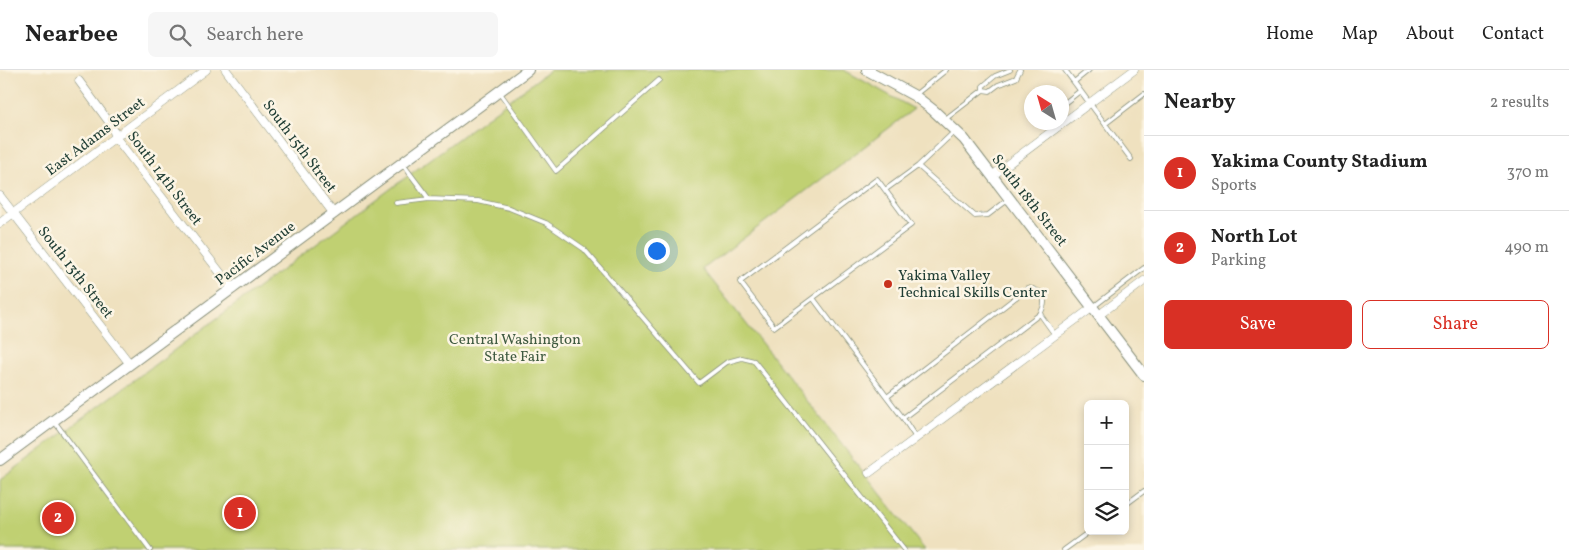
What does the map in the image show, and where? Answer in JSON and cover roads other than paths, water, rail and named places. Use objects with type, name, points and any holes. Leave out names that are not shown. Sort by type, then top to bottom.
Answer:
[{"type":"street","name":"East Adams Street","points":[[0,223],[206,70]]},
{"type":"street","name":"South 15th Street","points":[[226,70],[334,214]]},
{"type":"street","name":"Pacific Avenue","points":[[0,460],[528,70]]},
{"type":"street","name":"South 18th Street","points":[[867,70],[915,96],[956,131],[1144,375]]},
{"type":"street","points":[[992,176],[1134,70]]},
{"type":"street","name":"South 14th Street","points":[[79,81],[112,126],[116,138],[233,289]]},
{"type":"street","name":"South 13th Street","points":[[0,196],[130,364]]},
{"type":"street","points":[[869,473],[1055,335],[1144,281]]},
{"type":"lane","points":[[915,96],[946,70]]},
{"type":"lane","points":[[944,120],[983,90],[983,86],[995,76],[1010,70]]},
{"type":"lane","points":[[983,90],[990,91],[998,85],[1016,78],[1020,70]]},
{"type":"lane","points":[[1065,70],[1131,159]]},
{"type":"lane","points":[[1074,82],[1089,70]]},
{"type":"lane","points":[[498,91],[556,171],[659,80]]},
{"type":"lane","points":[[1069,100],[1080,91]]},
{"type":"lane","points":[[1105,124],[1144,94]]},
{"type":"lane","points":[[885,190],[918,166],[956,131]]},
{"type":"lane","points":[[402,163],[429,199]]},
{"type":"lane","points":[[918,166],[975,216],[988,215],[1010,199]]},
{"type":"lane","points":[[877,179],[911,225],[813,298],[774,327],[740,282],[877,179]]},
{"type":"lane","points":[[396,203],[429,199],[478,201],[509,208],[546,223],[584,249],[699,384],[727,362],[742,358],[754,361],[904,550]]},
{"type":"lane","points":[[1096,311],[1144,268]]},
{"type":"lane","points":[[887,397],[1028,288],[1036,290],[1044,301],[1044,308],[1040,314],[903,418]]},
{"type":"lane","points":[[813,298],[916,438]]},
{"type":"lane","points":[[1040,314],[1055,335]]},
{"type":"lane","points":[[54,420],[150,550]]},
{"type":"lane","points":[[1129,502],[1144,491]]},
{"type":"lane","points":[[1064,550],[1085,535]]},
{"type":"place","name":"Yakima Valley Technical Skills Center","points":[[888,284]]},
{"type":"place","name":"Yakima County Stadium","points":[[240,513]]},
{"type":"place","name":"North Lot","points":[[58,518]]},
{"type":"park label","name":"Central Washington State Fair","points":[[515,348]]}]
